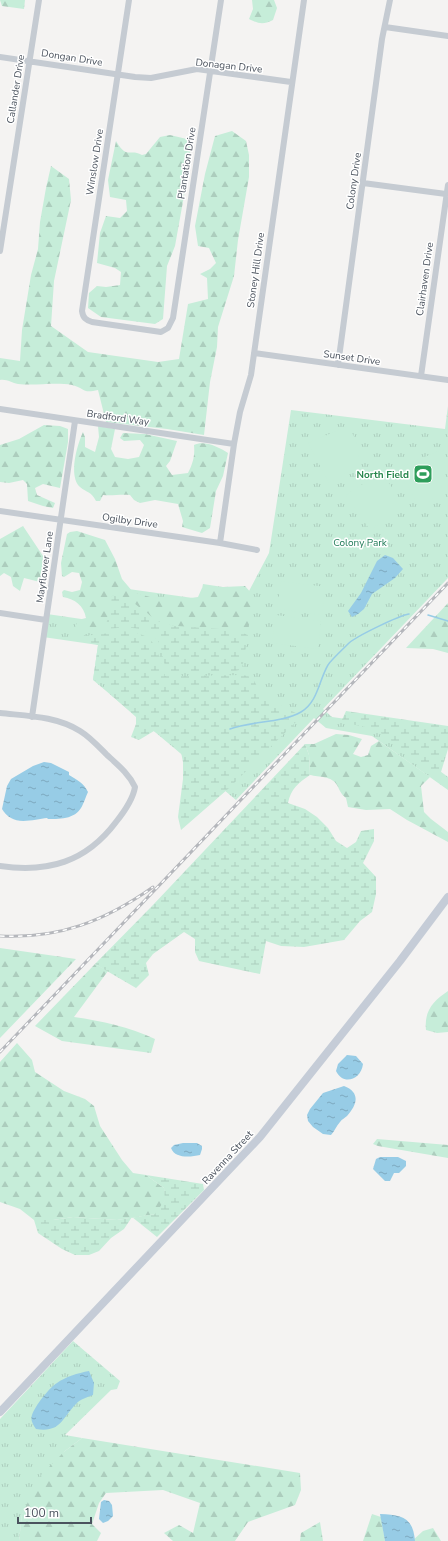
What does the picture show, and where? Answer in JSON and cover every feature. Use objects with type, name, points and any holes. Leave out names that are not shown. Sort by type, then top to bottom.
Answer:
[{"type":"street","name":"Callander Drive","points":[[0,251],[39,0]]},
{"type":"street","name":"Winslow Drive","points":[[92,322],[86,320],[83,316],[82,303],[129,0]]},
{"type":"street","name":"Plantation Drive","points":[[92,322],[161,332],[168,328],[173,318],[221,0]]},
{"type":"street","name":"Stoney Hill Drive","points":[[220,543],[234,444],[240,412],[251,375],[291,82],[304,0]]},
{"type":"street","name":"Colony Drive","points":[[338,365],[384,27],[390,0]]},
{"type":"street","points":[[384,27],[448,36]]},
{"type":"street","name":"Dongan Drive","points":[[0,57],[118,74]]},
{"type":"street","name":"Donagan Drive","points":[[118,74],[151,78],[193,70],[291,82]]},
{"type":"street","points":[[363,183],[446,194]]},
{"type":"street","name":"Clairhaven Drive","points":[[421,376],[448,185]]},
{"type":"street","name":"Sunset Drive","points":[[254,353],[448,380]]},
{"type":"street","name":"Bradford Way","points":[[0,409],[234,444]]},
{"type":"street","name":"Mayflower Lane","points":[[32,717],[75,421]]},
{"type":"street","name":"Ogilby Drive","points":[[0,511],[220,543],[257,550]]},
{"type":"street","points":[[0,613],[46,620]]},
{"type":"street","points":[[0,713],[61,722],[81,732],[124,771],[135,787],[134,792],[121,816],[111,830],[98,842],[74,858],[44,867],[20,869],[0,866]]},
{"type":"street","name":"Ravenna Street","points":[[0,1412],[260,1137],[400,961],[448,897]]},
{"type":"green space","points":[[0,0],[25,0],[24,9],[2,6]]},
{"type":"green space","points":[[252,0],[274,0],[277,8],[273,20],[266,23],[261,23],[249,19],[253,9]]},
{"type":"green space","points":[[232,131],[246,141],[249,155],[249,177],[238,240],[234,276],[218,327],[217,347],[210,382],[204,435],[106,422],[98,390],[86,391],[76,386],[65,384],[18,384],[0,380],[0,358],[20,361],[22,330],[31,275],[38,249],[40,222],[51,166],[69,179],[71,200],[54,281],[51,326],[88,352],[158,362],[179,359],[188,304],[208,299],[207,278],[200,274],[210,269],[216,263],[209,248],[198,246],[195,226],[205,174],[215,136]]},
{"type":"green space","points":[[170,135],[191,140],[189,168],[175,246],[167,266],[163,319],[155,324],[101,317],[88,308],[89,293],[97,286],[106,287],[120,285],[121,272],[115,268],[97,263],[100,233],[106,216],[120,218],[127,211],[126,200],[110,197],[108,180],[116,141],[126,152],[138,153],[142,155],[146,154],[160,137]]},
{"type":"green space","name":"Colony Park","points":[[448,406],[448,578],[323,709],[332,717],[375,723],[448,777],[448,790],[372,736],[326,728],[314,718],[236,800],[93,680],[98,645],[43,637],[47,614],[102,622],[107,586],[200,599],[203,584],[249,591],[269,553],[291,410],[445,429]]},
{"type":"green space","points":[[44,425],[60,426],[68,429],[68,442],[60,488],[43,484],[35,488],[37,495],[55,503],[53,508],[28,501],[27,484],[23,480],[9,483],[0,482],[0,445],[19,439]]},
{"type":"green space","points":[[98,426],[115,429],[111,449],[115,457],[128,459],[139,457],[144,445],[140,440],[124,441],[120,438],[123,433],[145,434],[177,441],[170,461],[166,466],[172,475],[188,473],[193,459],[194,445],[202,443],[207,444],[228,453],[223,476],[216,491],[210,528],[202,533],[182,527],[183,521],[178,504],[155,500],[140,503],[134,500],[130,495],[103,495],[100,501],[96,501],[91,494],[80,487],[76,482],[74,468],[78,445],[83,432],[85,437],[85,447],[95,452],[99,437]]},
{"type":"green space","points":[[348,426],[356,440],[359,459],[350,471],[329,483],[308,443]]},
{"type":"green space","name":"North Field","points":[[443,449],[445,476],[443,483],[435,496],[421,509],[397,469]]},
{"type":"green space","points":[[381,472],[391,486],[396,504],[383,521],[370,530],[346,495]]},
{"type":"green space","points":[[23,526],[45,559],[47,568],[44,583],[24,578],[20,591],[13,586],[11,577],[4,573],[0,576],[0,539]]},
{"type":"green space","points":[[77,531],[105,540],[115,559],[122,579],[133,592],[168,601],[198,597],[202,588],[245,586],[252,594],[248,635],[237,631],[174,626],[156,621],[144,610],[112,595],[105,629],[84,630],[75,628],[78,620],[86,618],[85,614],[75,601],[63,597],[62,592],[64,590],[72,592],[80,590],[82,582],[79,573],[72,572],[64,577],[62,576],[61,563],[67,534]]},
{"type":"green space","points":[[281,581],[326,587],[322,615],[277,609]]},
{"type":"green space","points":[[112,595],[134,603],[156,621],[174,626],[237,631],[248,635],[242,669],[217,673],[166,671],[161,647],[153,636],[141,629],[105,629]]},
{"type":"green space","points":[[448,603],[448,653],[433,649],[406,648]]},
{"type":"green space","points":[[276,615],[321,621],[318,649],[272,643]]},
{"type":"green space","points":[[119,631],[139,633],[149,638],[159,655],[165,676],[243,675],[252,677],[263,697],[302,716],[228,789],[181,830],[178,817],[183,779],[183,762],[181,752],[154,731],[139,740],[131,737],[136,724],[136,717],[111,695],[108,686],[104,682],[93,680],[98,645],[83,640],[84,635],[97,635]]},
{"type":"green space","points":[[346,711],[448,726],[448,749],[441,772],[438,774],[375,729],[341,722]]},
{"type":"green space","points":[[336,734],[349,735],[362,739],[353,754],[361,757],[368,755],[371,746],[379,741],[430,777],[421,786],[424,812],[448,832],[448,842],[390,809],[366,810],[348,807],[346,798],[335,782],[329,778],[310,775],[309,755],[305,744],[314,744]]},
{"type":"green space","points":[[305,744],[309,755],[310,775],[296,787],[291,794],[288,803],[305,809],[317,817],[328,828],[336,841],[347,848],[356,842],[361,831],[374,829],[374,841],[363,863],[376,877],[376,894],[372,912],[360,921],[344,940],[304,947],[281,946],[266,941],[260,974],[199,961],[195,952],[195,939],[184,932],[153,954],[146,963],[149,975],[136,988],[95,964],[152,906]]},
{"type":"green space","points":[[0,948],[76,959],[0,1038]]},
{"type":"green space","points":[[95,964],[108,971],[74,1017],[115,1025],[155,1039],[151,1053],[62,1041],[35,1026]]},
{"type":"green space","points":[[448,991],[448,1032],[437,1033],[426,1030],[426,1017],[428,1012],[434,1003]]},
{"type":"green space","points":[[17,1043],[32,1060],[35,1072],[64,1091],[85,1099],[94,1106],[100,1126],[122,1160],[133,1173],[146,1175],[164,1188],[166,1199],[156,1214],[117,1220],[73,1217],[53,1220],[34,1220],[20,1209],[0,1202],[0,1062]]},
{"type":"green space","points":[[377,1139],[448,1145],[448,1158],[378,1146],[373,1144]]},
{"type":"green space","points":[[146,1175],[203,1184],[204,1190],[157,1237],[133,1218],[155,1214],[165,1200],[164,1188]]},
{"type":"green space","points":[[73,1217],[117,1220],[132,1218],[124,1229],[111,1238],[99,1251],[89,1255],[75,1255],[62,1249],[38,1233],[34,1220],[53,1220]]},
{"type":"green space","points":[[73,1341],[120,1381],[117,1389],[111,1390],[65,1435],[82,1438],[65,1451],[22,1514],[19,1541],[0,1541],[0,1419]]},
{"type":"green space","points":[[82,1438],[300,1473],[301,1490],[295,1505],[248,1522],[235,1541],[173,1541],[164,1533],[179,1525],[193,1533],[200,1503],[163,1490],[106,1493],[99,1503],[92,1524],[101,1533],[97,1541],[19,1541],[22,1514],[42,1474],[65,1451]]},
{"type":"green space","points":[[372,1514],[381,1517],[385,1541],[363,1541]]},
{"type":"green space","points":[[320,1522],[323,1541],[300,1541],[301,1533]]},
{"type":"green space","points":[[433,1528],[441,1541],[412,1541],[423,1531]]},
{"type":"water","points":[[385,555],[393,558],[403,569],[395,578],[372,594],[364,609],[352,617],[348,611],[361,593],[377,561]]},
{"type":"water","points":[[44,762],[51,763],[69,772],[69,775],[84,786],[88,792],[84,802],[77,813],[68,817],[24,821],[15,820],[6,814],[2,809],[7,786],[11,779],[33,766]]},
{"type":"water","points":[[347,1055],[356,1056],[363,1064],[362,1070],[359,1074],[347,1080],[339,1076],[336,1071],[338,1064]]},
{"type":"water","points":[[344,1086],[355,1095],[355,1103],[351,1112],[342,1120],[331,1135],[323,1134],[313,1127],[308,1121],[307,1115],[323,1093]]},
{"type":"water","points":[[183,1143],[197,1143],[202,1146],[200,1155],[180,1156],[173,1152],[171,1148],[174,1145]]},
{"type":"water","points":[[380,1157],[398,1157],[406,1161],[406,1166],[399,1173],[394,1173],[390,1181],[385,1181],[373,1169],[376,1159]]},
{"type":"water","points":[[89,1371],[94,1383],[93,1395],[78,1402],[56,1427],[44,1430],[36,1429],[31,1417],[46,1393],[60,1381],[76,1374]]},
{"type":"water","points":[[104,1500],[109,1501],[112,1505],[113,1516],[108,1521],[103,1523],[99,1519],[101,1502]]},
{"type":"water","points":[[380,1514],[394,1515],[409,1522],[414,1533],[415,1541],[385,1541]]},
{"type":"waterway","points":[[230,729],[238,726],[285,718],[301,712],[307,708],[315,697],[329,663],[349,643],[396,618],[409,614]]},
{"type":"waterway","points":[[428,615],[448,621]]},
{"type":"railway","points":[[0,1052],[448,583]]},
{"type":"railway","points":[[0,936],[42,934],[62,931],[81,925],[117,909],[153,887]]},
{"type":"place","name":"North Field","points":[[423,474]]}]
